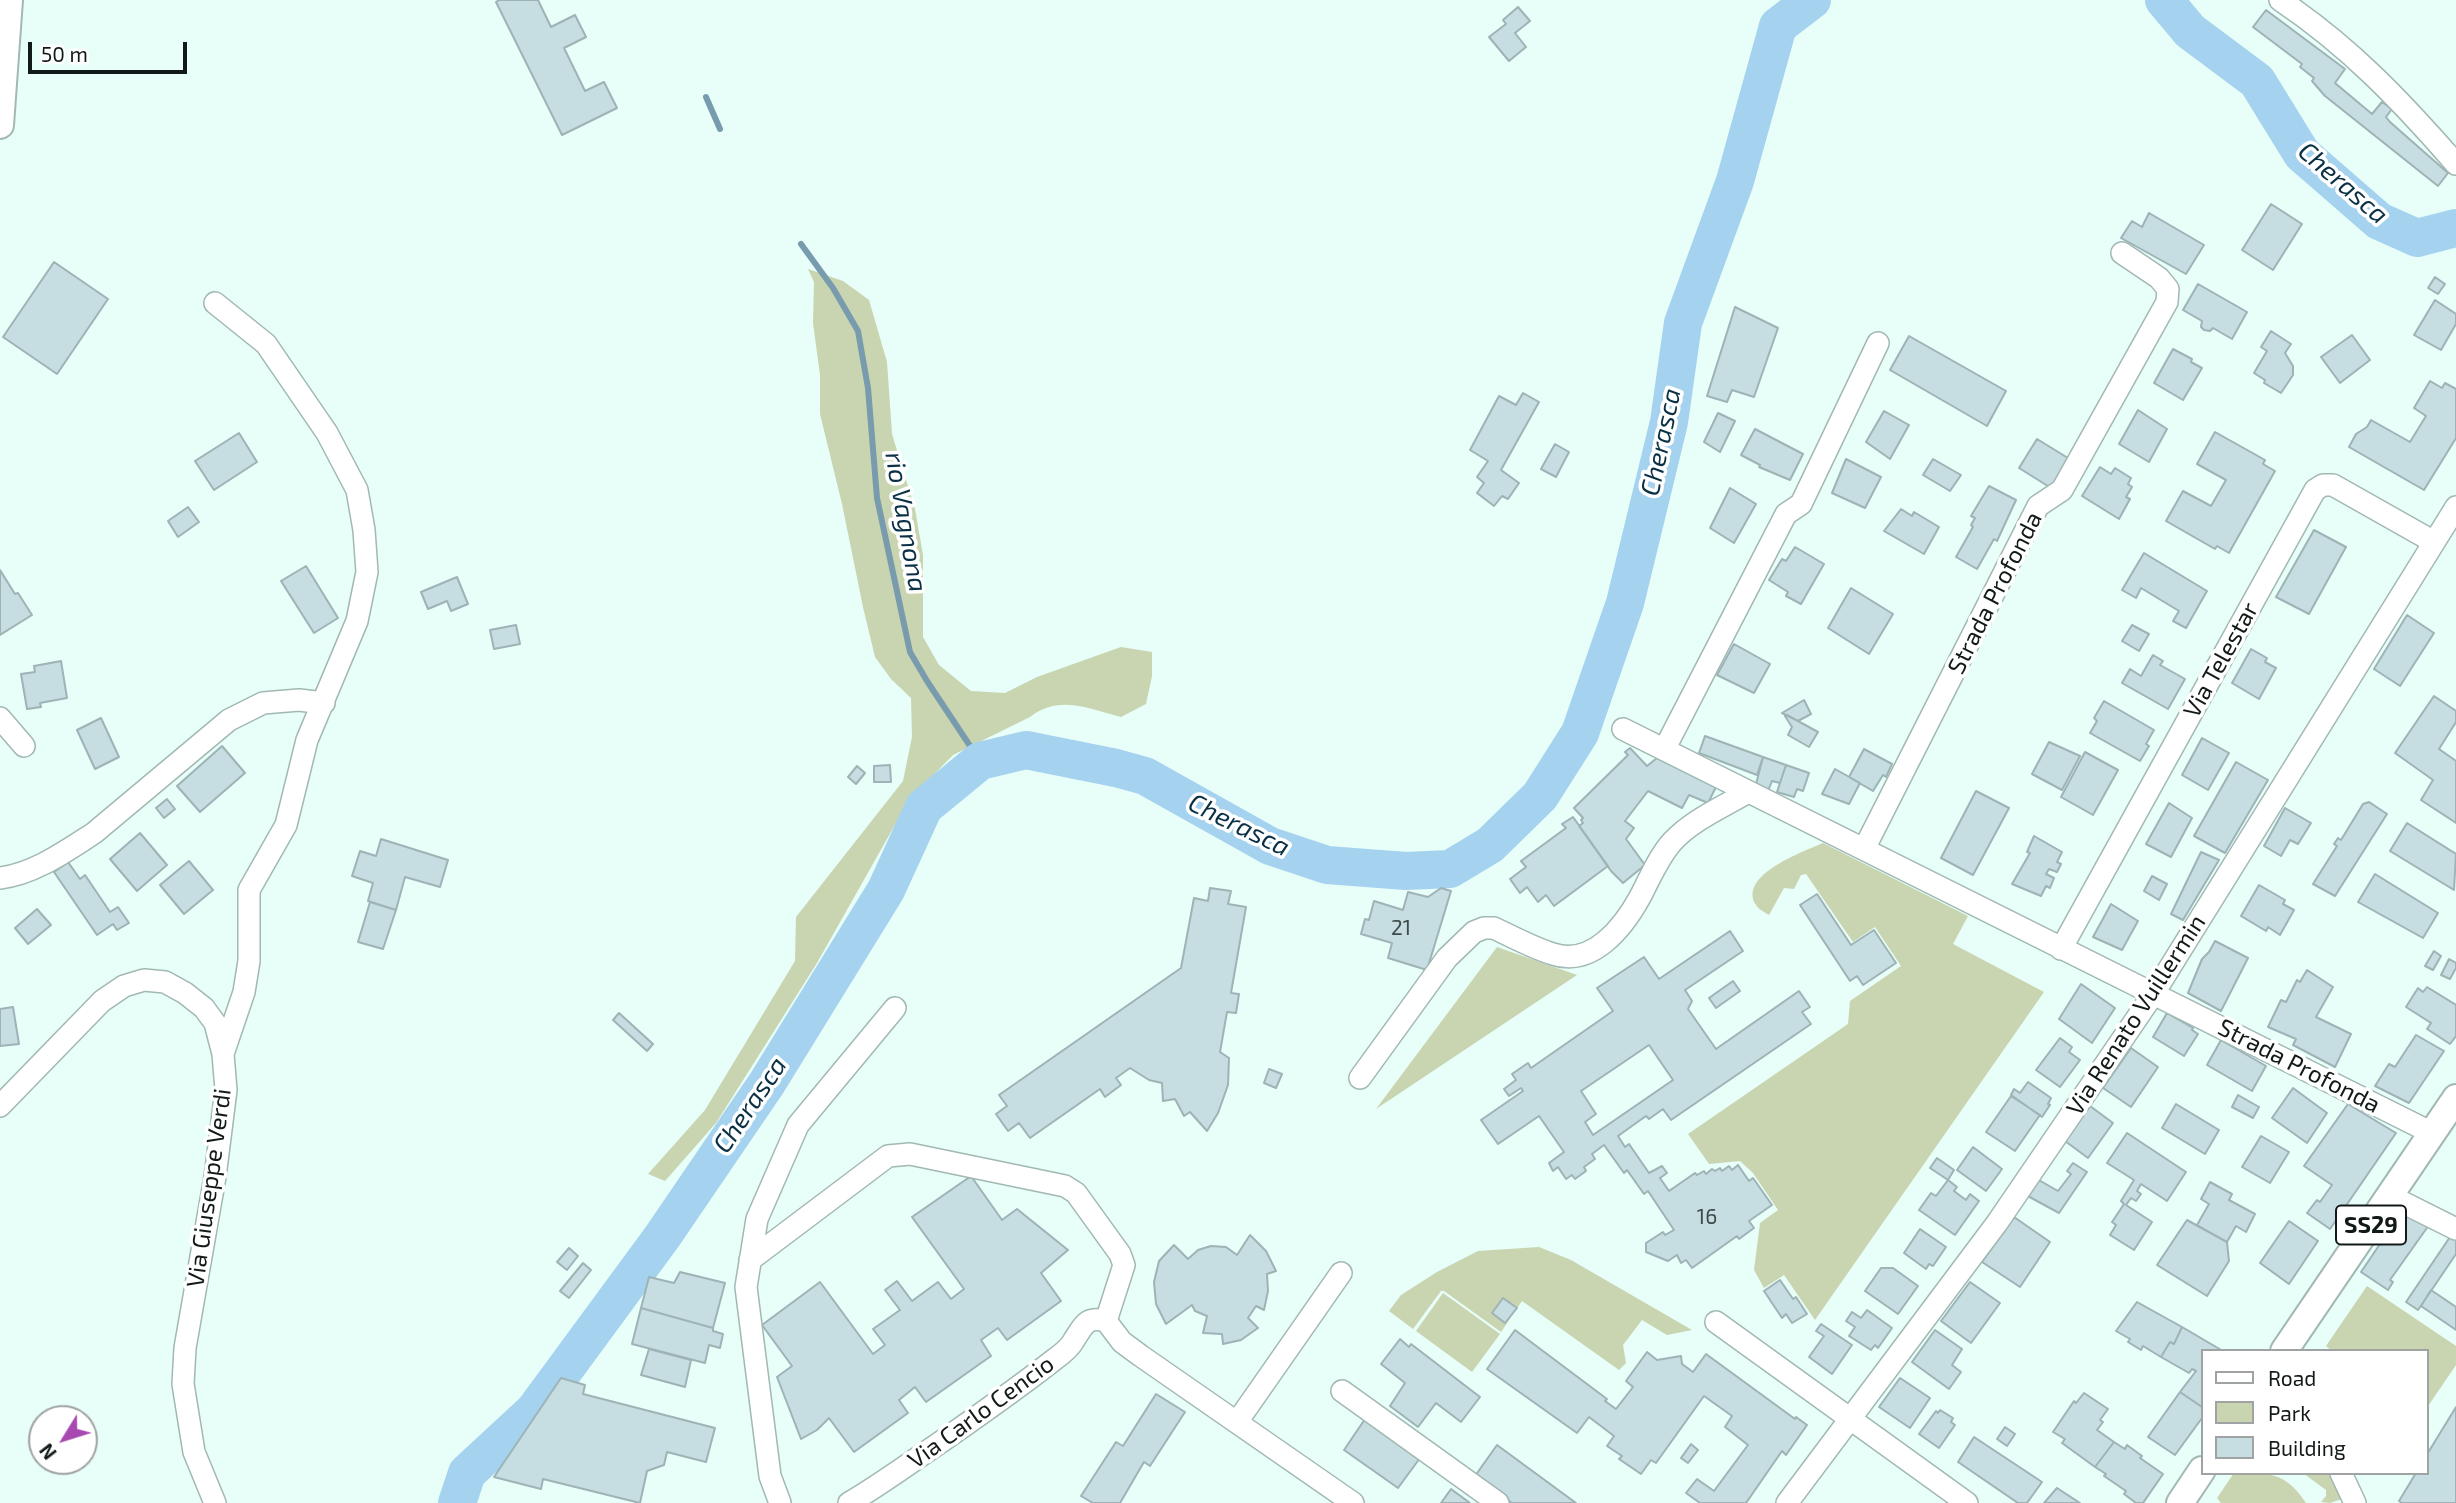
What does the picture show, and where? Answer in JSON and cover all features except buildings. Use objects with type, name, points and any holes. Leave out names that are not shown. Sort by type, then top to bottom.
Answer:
[{"type":"main road","points":[[0,125],[9,0]]},
{"type":"main road","name":"SS29","points":[[2285,1349],[2456,1098]]},
{"type":"main road","points":[[2180,1503],[2200,1473]]},
{"type":"street","points":[[2280,0],[2312,9],[2350,53],[2401,102],[2456,164]]},
{"type":"street","name":"Strada Profonda","points":[[1864,849],[2038,506],[2062,490],[2167,302],[2168,289],[2160,278],[2122,253]]},
{"type":"street","points":[[215,303],[265,344],[327,433],[356,490],[364,530],[367,572],[357,621],[307,740],[286,825],[248,890],[249,961],[246,982],[223,1054]]},
{"type":"street","points":[[1665,748],[1786,514],[1801,504],[1878,343]]},
{"type":"street","name":"Via Telestar","points":[[2060,949],[2315,490],[2323,485],[2333,485],[2434,542]]},
{"type":"street","name":"Via Renato Vuillermin","points":[[1787,1503],[1997,1223],[2154,993],[2456,507]]},
{"type":"street","points":[[0,878],[18,876],[72,848],[229,720],[263,703],[299,700],[324,704]]},
{"type":"street","points":[[0,718],[24,746]]},
{"type":"street","name":"Strada Profonda","points":[[1623,729],[2432,1133]]},
{"type":"street","points":[[1360,1078],[1447,958],[1474,932],[1494,928],[1554,955],[1570,957],[1588,953],[1601,946],[1624,922],[1672,843],[1697,821],[1748,792]]},
{"type":"street","name":"Via Giuseppe Verdi","points":[[0,1106],[102,1001],[124,986],[144,981],[166,982],[204,1008],[215,1023],[223,1054],[226,1090],[215,1177],[185,1348],[183,1384],[194,1452],[215,1503]]},
{"type":"street","points":[[780,1503],[770,1476],[746,1287],[757,1219],[798,1125],[895,1009]]},
{"type":"street","points":[[750,1260],[888,1156],[910,1154],[930,1157],[1065,1186],[1076,1193],[1121,1254],[1125,1265],[1106,1321],[1122,1342],[1353,1503]]},
{"type":"street","points":[[2390,1196],[2456,1229]]},
{"type":"street","points":[[1237,1422],[1340,1273]]},
{"type":"street","name":"Via Carlo Cencio","points":[[849,1503],[1006,1398],[1063,1353],[1087,1322],[1096,1318],[1106,1321]]},
{"type":"street","points":[[1716,1322],[1850,1416],[1967,1503]]},
{"type":"street","points":[[1342,1391],[1498,1503]]},
{"type":"street","points":[[2342,1475],[2355,1503]]},
{"type":"green space","points":[[808,269],[843,281],[869,300],[887,362],[892,434],[915,509],[923,555],[923,637],[939,665],[971,691],[1005,693],[1037,677],[1121,647],[1152,652],[1152,676],[1146,704],[1121,717],[1074,705],[1052,706],[1041,710],[953,755],[909,800],[817,963],[716,1123],[665,1181],[648,1174],[705,1110],[795,961],[796,917],[903,781],[912,737],[911,698],[891,679],[875,657],[820,414],[820,375],[813,323],[814,282]]},
{"type":"green space","points":[[1823,843],[1968,916],[1953,944],[2044,992],[1815,1320],[1784,1275],[1764,1288],[1754,1270],[1760,1223],[1778,1210],[1753,1173],[1740,1161],[1709,1164],[1688,1134],[1848,1024],[1850,1001],[1901,966],[1875,927],[1853,942],[1806,874],[1801,875],[1794,889],[1784,888],[1769,915],[1756,905],[1753,894],[1756,884],[1764,874],[1789,858]]},
{"type":"green space","points":[[1497,947],[1577,975],[1376,1109]]},
{"type":"green space","points":[[1539,1247],[1571,1260],[1692,1330],[1667,1335],[1642,1320],[1623,1345],[1626,1363],[1619,1370],[1522,1301],[1501,1332],[1444,1291],[1441,1291],[1413,1329],[1389,1311],[1401,1295],[1437,1272],[1478,1251]]},
{"type":"green space","points":[[2367,1286],[2456,1346],[2456,1365],[2428,1406],[2428,1349],[2330,1349],[2326,1346]]},
{"type":"green space","points":[[1443,1293],[1500,1334],[1472,1372],[1416,1331]]},
{"type":"green space","points":[[2233,1475],[2270,1475],[2291,1485],[2306,1503],[2221,1503],[2217,1498]]},
{"type":"green space","points":[[2306,1475],[2333,1475],[2345,1498],[2330,1503],[2321,1502],[2326,1496],[2326,1490]]},
{"type":"waterway","name":"Cherasca","points":[[457,1503],[467,1473],[534,1411],[662,1237],[767,1083],[886,890],[924,807],[980,761],[1026,750],[1116,768],[1145,776],[1270,846],[1327,865],[1406,871],[1450,869],[1490,845],[1540,796],[1580,733],[1625,603],[1669,422],[1683,323],[1735,181],[1778,26],[1812,0]]},
{"type":"waterway","name":"Cherasca","points":[[2164,0],[2190,31],[2257,81],[2302,154],[2379,221],[2417,238],[2456,228]]},
{"type":"waterway","points":[[706,97],[720,129]]},
{"type":"waterway","name":"rio Vagnona","points":[[801,244],[833,288],[858,331],[868,388],[877,498],[910,652],[980,761]]}]
